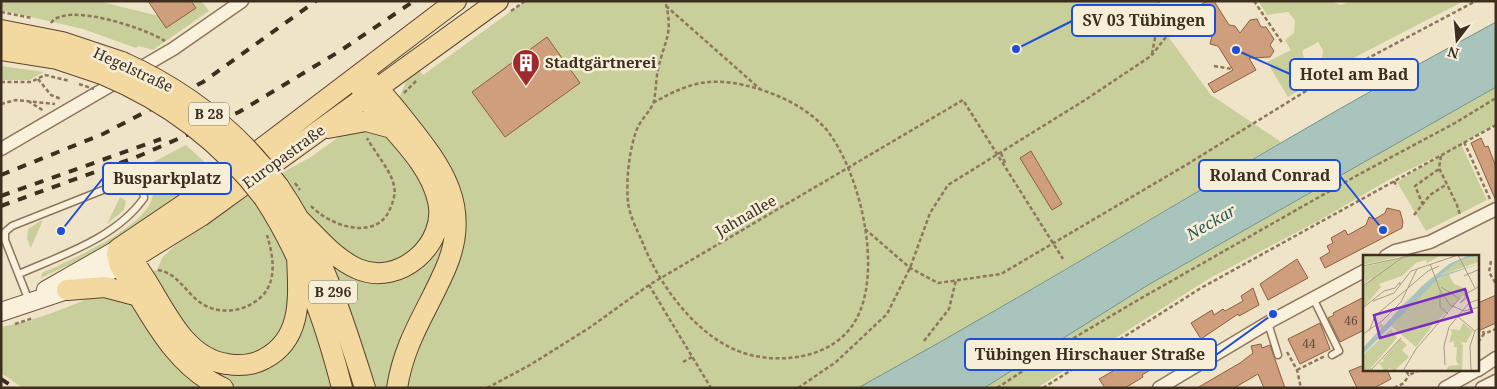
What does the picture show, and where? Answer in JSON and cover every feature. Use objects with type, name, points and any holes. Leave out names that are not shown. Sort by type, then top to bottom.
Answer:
[{"type":"main road","name":"Europastraße","points":[[124,258],[220,180],[456,1]]},
{"type":"main road","name":"Europastraße","points":[[124,258],[201,216],[498,1]]},
{"type":"main road","name":"Hegelstraße","points":[[1,30],[62,42],[122,62],[185,96],[218,121],[251,152],[272,192],[284,229],[297,254],[321,316],[342,388]]},
{"type":"main road","name":"Hegelstraße","points":[[1,50],[56,59],[99,81],[138,90],[192,123],[272,192],[305,213],[365,388]]},
{"type":"main road","points":[[305,213],[330,250],[360,270],[391,272],[404,267],[417,259],[427,249],[434,235],[439,204],[426,172],[392,128],[359,73]]},
{"type":"main road","points":[[371,93],[439,165],[449,184],[456,221],[450,257],[409,340],[397,388]]},
{"type":"main road","points":[[318,131],[359,121],[379,123],[392,128]]},
{"type":"main road","points":[[124,258],[193,348],[211,360],[237,365],[266,358],[279,348],[292,331],[298,295],[297,254]]},
{"type":"main road","points":[[124,258],[139,296],[182,359],[201,376],[222,388]]},
{"type":"main road","points":[[66,290],[105,286],[139,296]]},
{"type":"street","points":[[1,149],[172,49],[242,1]]},
{"type":"street","points":[[1388,255],[1430,242],[1495,209]]},
{"type":"street","name":"Europastraße","points":[[1,312],[66,290],[124,258]]},
{"type":"street","name":"Europastraße","points":[[29,302],[61,279],[124,258]]},
{"type":"street","points":[[1159,388],[1268,323],[1363,272]]},
{"type":"street","points":[[1480,369],[1496,358]]},
{"type":"street","points":[[1445,388],[1474,372]]},
{"type":"street","points":[[1482,388],[1496,381]]},
{"type":"lane","points":[[19,274],[89,243],[119,223],[144,198],[143,189],[130,181],[123,182],[12,226],[5,232],[6,240],[29,302]]},
{"type":"lane","points":[[1313,298],[1339,351],[1329,353]]},
{"type":"lane","points":[[1268,323],[1278,355]]},
{"type":"path","points":[[653,103],[677,90],[703,82],[731,81],[761,90],[800,106],[826,130],[850,168],[865,229],[867,274],[863,302],[854,323],[836,344],[815,353],[788,358],[763,358],[744,354],[722,344],[702,330],[682,308],[643,244],[628,204],[629,163],[637,129],[653,103],[658,68],[668,36],[670,20],[665,1]]},
{"type":"path","points":[[1151,56],[1159,17],[1158,1]]},
{"type":"path","points":[[1254,1],[1283,44]]},
{"type":"path","points":[[865,229],[910,268],[938,283],[1001,274],[1186,166],[1306,91],[1476,1]]},
{"type":"path","points":[[666,6],[761,90]]},
{"type":"path","points":[[51,23],[55,18],[61,16],[100,18],[145,31],[166,42]]},
{"type":"path","points":[[798,388],[836,362],[887,314],[910,268],[930,213],[948,184],[1000,154],[1151,56],[1170,32]]},
{"type":"path","points":[[1214,66],[1232,69]]},
{"type":"path","points":[[1,82],[31,82],[45,76],[79,84],[99,81]]},
{"type":"path","points":[[38,79],[51,95],[63,100]]},
{"type":"path","points":[[997,388],[1067,342],[1138,300],[1356,176],[1455,123],[1496,98]]},
{"type":"path","points":[[1,104],[26,100],[49,115]]},
{"type":"path","name":"Jahnallee","points":[[487,388],[564,344],[650,285],[963,100],[1000,154]]},
{"type":"path","points":[[1043,388],[1201,288],[1496,125]]},
{"type":"path","points":[[305,213],[322,216],[353,227],[375,226],[384,218],[394,198],[394,186],[363,130]]},
{"type":"path","points":[[1464,142],[1495,209]]},
{"type":"path","points":[[1000,154],[1063,260]]},
{"type":"path","points":[[1441,156],[1439,168],[1460,214]]},
{"type":"path","points":[[1422,205],[1414,186],[1439,168]]},
{"type":"path","points":[[1394,180],[1398,187]]},
{"type":"path","points":[[1414,215],[1430,195],[1447,184]]},
{"type":"path","points":[[300,190],[305,198]]},
{"type":"path","points":[[157,270],[169,273],[199,302],[209,307],[219,310],[239,310],[257,301],[264,294],[272,280],[273,265],[265,230]]},
{"type":"path","points":[[1491,262],[1489,272],[1495,282]]},
{"type":"path","points":[[924,342],[949,309],[956,280]]},
{"type":"path","points":[[650,285],[711,388]]},
{"type":"path","points":[[1480,339],[1484,333],[1496,329]]},
{"type":"path","points":[[1301,388],[1296,370],[1329,353]]},
{"type":"path","points":[[683,362],[692,357]]},
{"type":"path","points":[[1394,388],[1404,383],[1409,375],[1416,372]]},
{"type":"green space","points":[[1,1],[98,1],[159,16],[188,1],[201,1],[209,11],[153,50],[139,46],[136,48],[83,29],[1,10]]},
{"type":"green space","points":[[525,1],[1159,1],[1159,17],[1167,35],[1211,95],[1281,142],[943,341],[858,388],[23,388],[1,373],[1,327],[37,318],[62,309],[134,277],[157,270],[162,258],[173,247],[287,170],[311,157],[376,110],[400,96],[407,79],[418,69],[423,75]]},
{"type":"green space","points":[[1258,1],[1331,1],[1341,5],[1351,1],[1464,1],[1359,55],[1288,97],[1267,62],[1291,50],[1285,40],[1294,33],[1295,20],[1288,12],[1267,15]],"holes":[[[1318,42],[1323,50],[1322,58],[1310,62],[1304,58],[1302,51]]]},
{"type":"green space","points":[[1,66],[44,72],[29,80],[1,80]]},
{"type":"green space","points":[[1496,87],[1496,124],[1461,144],[1487,200],[1426,231],[1397,182],[1444,153],[1390,179],[1320,220],[1210,278],[1037,388],[984,388],[1148,285]]},
{"type":"green space","points":[[186,145],[213,170],[113,244],[41,278],[42,273],[110,239],[143,214],[151,201],[152,188],[144,178],[132,173]]},
{"type":"green space","points":[[120,197],[126,201],[124,210],[107,224]]},
{"type":"green space","points":[[42,220],[31,248],[27,239],[28,229]]},
{"type":"water","name":"Neckar","points":[[1496,22],[1496,87],[1148,285],[984,388],[858,388],[1415,66]]},
{"type":"building","points":[[148,1],[191,1],[196,8],[166,28]]},
{"type":"building","points":[[1207,1],[1214,1],[1229,25],[1235,26],[1240,33],[1250,20],[1257,19],[1261,27],[1266,27],[1274,39],[1270,45],[1274,51],[1270,57],[1249,58],[1256,70],[1214,93],[1208,84],[1233,70],[1218,46],[1210,44],[1212,36],[1195,8]]},
{"type":"building","name":"Stadtgärtnerei","points":[[547,37],[580,83],[505,137],[472,92]]},
{"type":"building","points":[[1481,138],[1485,147],[1488,146],[1496,167],[1496,201],[1471,143]]},
{"type":"building","points":[[1031,151],[1062,204],[1052,210],[1020,158]]},
{"type":"building","points":[[1387,208],[1400,211],[1403,222],[1402,228],[1325,268],[1320,258],[1330,252],[1327,246],[1333,243],[1331,238],[1345,230],[1348,235],[1366,225],[1369,217],[1375,219],[1385,213]]},
{"type":"building","points":[[1297,259],[1308,278],[1268,300],[1260,284]]},
{"type":"building","points":[[1253,288],[1259,305],[1239,316],[1238,314],[1201,339],[1191,323],[1212,310],[1214,315],[1243,301],[1241,296]]},
{"type":"building","points":[[1496,295],[1496,323],[1480,330],[1480,302]]},
{"type":"building","points":[[1363,298],[1363,330],[1340,342],[1328,318],[1334,315],[1333,313]]},
{"type":"building","points":[[1320,323],[1330,349],[1300,364],[1288,339]]},
{"type":"building","points":[[1169,339],[1178,353],[1125,388],[1105,388],[1099,379]]},
{"type":"building","points":[[1261,344],[1262,348],[1270,345],[1285,388],[1264,388],[1258,374],[1234,388],[1197,388],[1240,363],[1253,353],[1251,346]]},
{"type":"building","points":[[1363,365],[1363,372],[1388,372],[1391,379],[1374,388],[1357,388],[1349,371]]},
{"type":"railway","points":[[1,175],[103,134],[203,82],[316,1]]},
{"type":"railway","points":[[1,206],[139,156],[239,112],[340,51],[414,1]]},
{"type":"railway","points":[[1,196],[161,139]]},
{"type":"railway","points":[[1,379],[15,388]]},
{"type":"place","name":"SV 03 Tübingen","points":[[1016,49]]},
{"type":"place","name":"Hotel am Bad","points":[[1236,50]]},
{"type":"place","name":"Stadtgärtnerei","points":[[526,87]]},
{"type":"place","name":"Roland Conrad","points":[[1383,230]]},
{"type":"place","name":"Busparkplatz","points":[[61,231]]},
{"type":"place","name":"Tübingen Hirschauer Straße","points":[[1273,314]]}]
